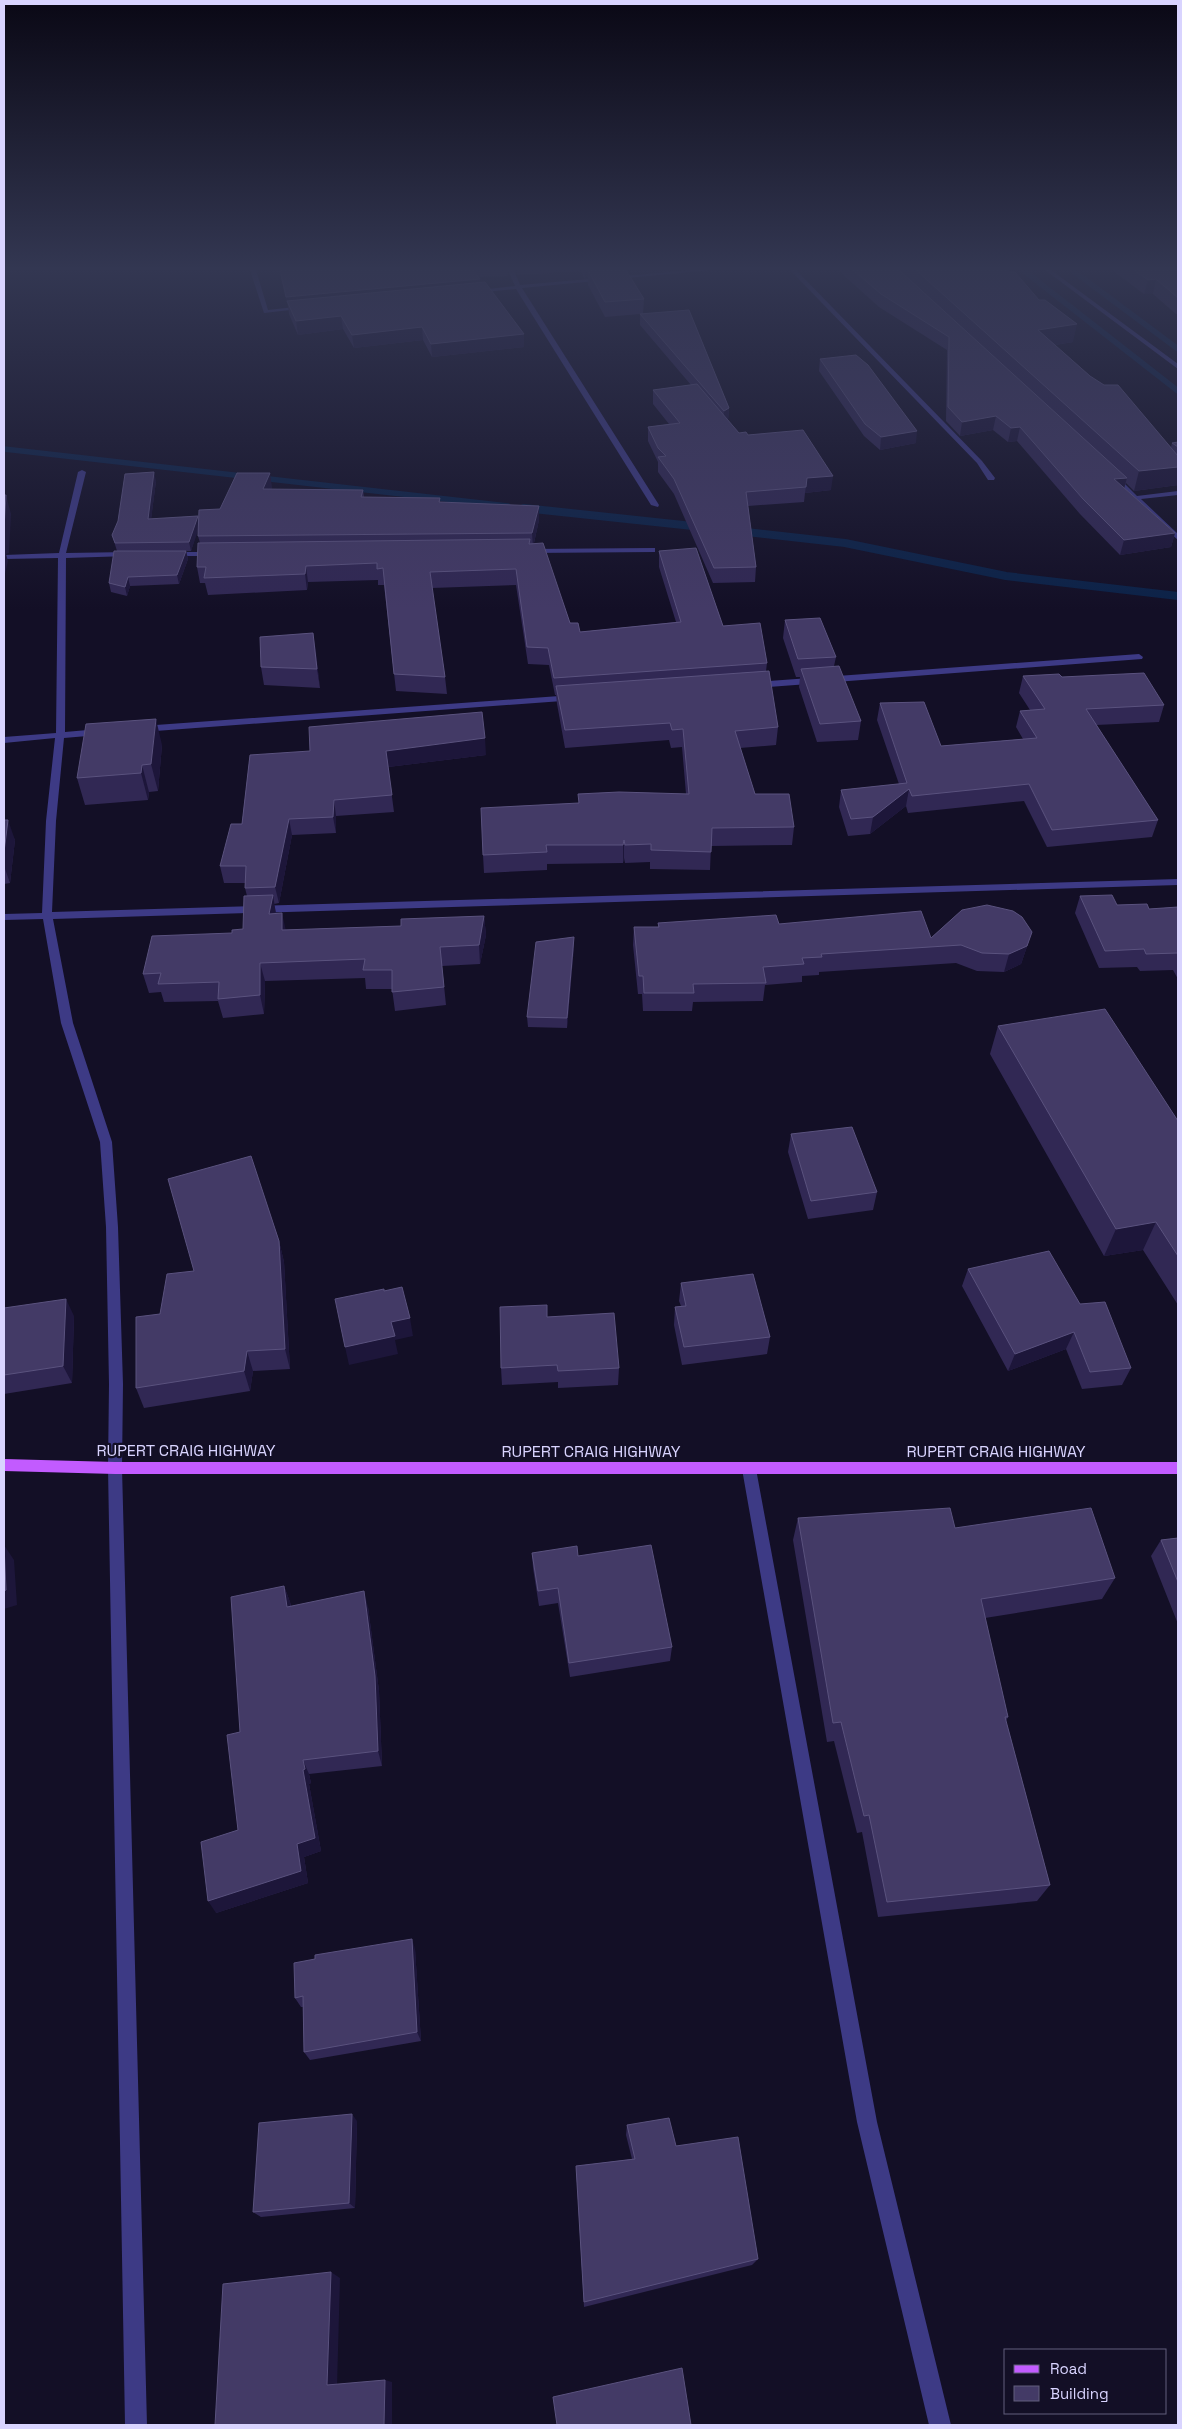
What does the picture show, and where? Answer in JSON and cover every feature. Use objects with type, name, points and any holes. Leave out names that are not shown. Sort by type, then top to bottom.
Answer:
[{"type":"main road","name":"RUPERT CRAIG HIGHWAY","points":[[4,1465],[115,1468],[1178,1468]]},
{"type":"street","points":[[579,383],[655,505]]},
{"type":"street","points":[[903,383],[980,462],[990,478]]},
{"type":"street","points":[[1106,471],[1178,538]]},
{"type":"street","points":[[82,472],[62,555],[60,735],[51,821],[47,915],[67,1023],[106,1142],[112,1227],[116,1384],[115,1468],[136,2425]]},
{"type":"street","points":[[1135,498],[1178,493]]},
{"type":"street","points":[[522,551],[652,550]]},
{"type":"street","points":[[4,557],[142,554]]},
{"type":"street","points":[[162,554],[222,554]]},
{"type":"street","points":[[743,686],[1139,657]]},
{"type":"street","points":[[129,730],[585,697]]},
{"type":"street","points":[[4,740],[109,732]]},
{"type":"street","points":[[4,917],[1178,882]]},
{"type":"street","points":[[750,1469],[867,2122],[940,2425]]},
{"type":"building","points":[[700,383],[719,383],[729,408],[724,411]]},
{"type":"building","points":[[837,383],[882,383],[917,431],[881,437],[865,424]]},
{"type":"building","points":[[948,383],[1023,383],[1127,478],[1114,479],[1175,533],[1124,540],[1083,499],[1020,427],[1011,428],[996,416],[962,422],[948,407]]},
{"type":"building","points":[[1042,383],[1118,385],[1178,456],[1178,467],[1139,471]]},
{"type":"building","points":[[697,384],[739,433],[746,432],[748,435],[803,430],[833,476],[807,478],[806,487],[746,492],[756,567],[714,568],[674,479],[658,457],[666,456],[658,448],[648,427],[680,423],[653,390]]},
{"type":"building","points":[[154,472],[148,519],[198,516],[189,542],[115,543],[112,535],[118,521],[125,474]]},
{"type":"building","points":[[237,473],[270,473],[263,489],[363,490],[361,497],[440,498],[439,502],[539,506],[532,533],[198,536],[199,510],[220,509]]},
{"type":"building","points":[[4,495],[6,495],[4,528]]},
{"type":"building","points":[[530,539],[529,544],[543,543],[570,623],[578,623],[580,632],[681,622],[659,551],[696,548],[723,626],[760,623],[767,663],[554,678],[548,648],[527,647],[516,569],[430,572],[445,677],[394,674],[383,568],[377,569],[377,563],[306,566],[305,574],[204,578],[206,567],[197,567],[198,543]]},
{"type":"building","points":[[114,551],[186,551],[177,575],[128,577],[125,587],[109,583]]},
{"type":"building","points":[[820,618],[836,657],[798,659],[785,620]]},
{"type":"building","points":[[313,633],[317,669],[261,667],[260,637]]},
{"type":"building","points":[[839,666],[861,721],[820,724],[801,669]]},
{"type":"building","points":[[769,671],[778,727],[735,731],[755,794],[789,794],[794,827],[712,828],[711,852],[651,850],[651,844],[625,845],[624,840],[623,845],[546,845],[547,852],[483,855],[481,808],[579,803],[578,794],[619,792],[689,794],[683,729],[672,730],[670,723],[565,730],[556,686]]},
{"type":"building","points":[[1144,673],[1164,705],[1086,709],[1158,820],[1052,830],[1029,784],[912,796],[909,789],[873,817],[851,819],[841,790],[907,783],[880,703],[924,702],[941,746],[1037,738],[1020,711],[1045,709],[1023,676],[1059,674],[1062,677]]},
{"type":"building","points":[[482,712],[485,738],[386,751],[392,795],[334,800],[333,817],[289,819],[275,887],[245,888],[246,866],[220,866],[231,824],[242,824],[250,755],[310,751],[309,727]]},
{"type":"building","points":[[156,719],[151,764],[142,765],[141,773],[77,778],[86,724]]},
{"type":"building","points":[[4,820],[8,820],[4,852]]},
{"type":"building","points":[[273,895],[269,914],[282,913],[282,930],[401,926],[401,919],[484,916],[479,945],[440,947],[444,987],[392,992],[392,970],[363,970],[365,959],[260,963],[260,995],[218,999],[219,982],[158,984],[161,973],[143,974],[152,936],[232,933],[232,930],[243,929],[244,896]]},
{"type":"building","points":[[1112,895],[1117,905],[1147,904],[1149,909],[1178,907],[1178,953],[1146,954],[1144,949],[1105,951],[1080,896]]},
{"type":"building","points":[[987,905],[1013,911],[1022,917],[1032,932],[1027,946],[1009,954],[982,953],[961,945],[821,954],[822,957],[802,958],[804,964],[763,967],[766,983],[693,984],[694,993],[644,993],[643,976],[639,976],[634,927],[659,927],[658,923],[776,915],[779,924],[921,911],[931,938],[962,910]]},
{"type":"building","points":[[574,937],[567,1018],[527,1017],[536,942]]},
{"type":"building","points":[[1105,1009],[1178,1121],[1178,1256],[1156,1222],[1116,1229],[998,1026]]},
{"type":"building","points":[[852,1127],[877,1192],[811,1201],[791,1134]]},
{"type":"building","points":[[251,1156],[279,1241],[285,1349],[247,1351],[244,1371],[136,1388],[136,1317],[160,1314],[167,1274],[194,1271],[168,1179]]},
{"type":"building","points":[[1049,1251],[1080,1304],[1105,1302],[1131,1368],[1090,1372],[1074,1332],[1015,1354],[968,1269]]},
{"type":"building","points":[[753,1274],[770,1337],[684,1347],[675,1307],[686,1306],[681,1283]]},
{"type":"building","points":[[402,1287],[410,1318],[391,1322],[395,1336],[345,1347],[335,1299]]},
{"type":"building","points":[[66,1299],[63,1366],[4,1375],[4,1308]]},
{"type":"building","points":[[547,1305],[547,1317],[614,1313],[619,1368],[558,1371],[557,1365],[501,1368],[500,1307]]},
{"type":"building","points":[[950,1508],[955,1528],[1091,1508],[1115,1578],[981,1599],[1008,1717],[1005,1717],[1050,1885],[887,1902],[869,1815],[864,1816],[841,1722],[833,1723],[798,1518]]},
{"type":"building","points":[[1178,1538],[1178,1582],[1161,1540]]},
{"type":"building","points":[[4,1545],[6,1590],[4,1591]]},
{"type":"building","points":[[651,1545],[672,1647],[569,1663],[558,1588],[538,1591],[532,1553],[577,1546],[578,1556]]},
{"type":"building","points":[[284,1586],[287,1607],[364,1591],[375,1676],[378,1751],[303,1760],[305,1769],[303,1770],[315,1838],[297,1844],[301,1871],[208,1901],[201,1842],[238,1830],[227,1735],[240,1732],[231,1597]]},
{"type":"building","points":[[412,1939],[417,2032],[304,2052],[303,1996],[295,1998],[294,1963],[315,1959],[315,1955]]},
{"type":"building","points":[[352,2114],[349,2203],[253,2212],[259,2123]]},
{"type":"building","points":[[669,2118],[676,2146],[738,2137],[758,2259],[584,2302],[576,2166],[635,2159],[627,2125]]},
{"type":"building","points":[[331,2272],[327,2385],[385,2380],[384,2425],[215,2425],[223,2284]]},
{"type":"building","points":[[682,2368],[691,2425],[557,2425],[553,2397]]},
{"type":"waterway","points":[[1168,383],[1178,391]]},
{"type":"waterway","points":[[4,449],[508,506]]},
{"type":"waterway","points":[[524,508],[702,527]]},
{"type":"waterway","points":[[738,531],[845,543],[1006,576],[1178,596]]}]
